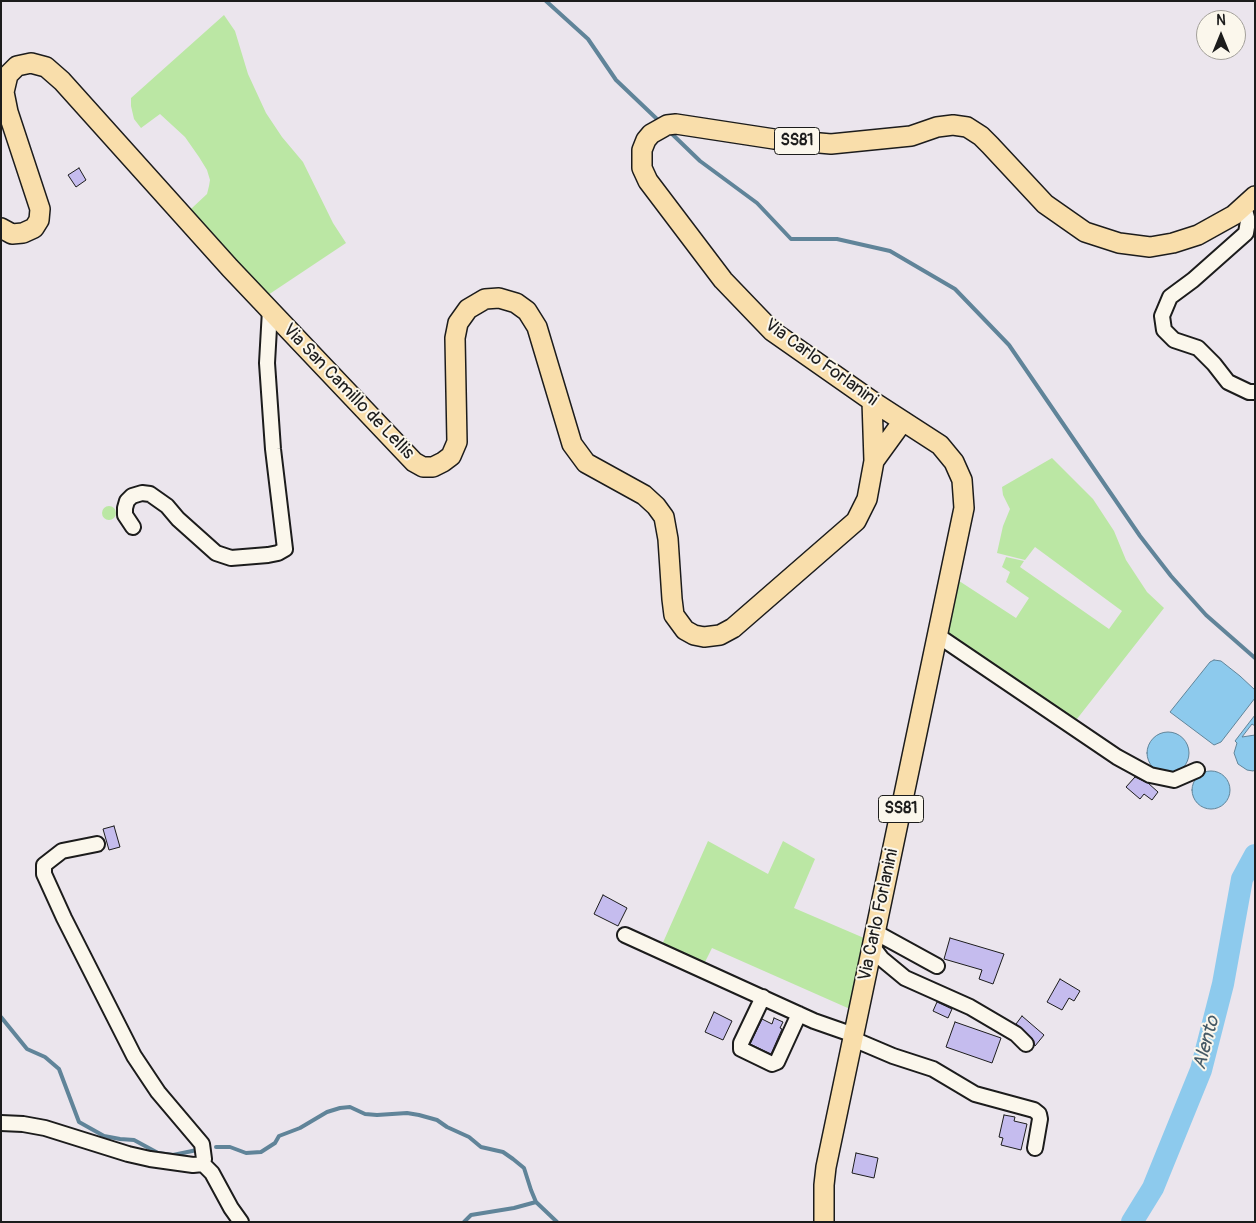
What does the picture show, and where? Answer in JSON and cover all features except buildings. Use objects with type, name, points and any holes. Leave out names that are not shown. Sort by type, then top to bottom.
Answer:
[{"type":"main road","name":"Via San Camillo de Lellis","points":[[1,228],[12,234],[23,233],[34,228],[39,220],[40,210],[8,112],[4,92],[8,75],[17,66],[30,63],[46,67],[62,81],[270,310],[414,462],[423,467],[444,462],[451,456],[457,442],[455,338],[458,322],[468,309],[485,300],[507,299],[520,305],[532,317],[536,327],[572,444],[586,463],[644,495],[664,517],[668,539],[674,615],[685,630],[704,638],[720,635],[733,628],[856,521],[867,499],[874,461],[872,401]]},
{"type":"main road","name":"Via Carlo Forlanini","points":[[826,1218],[824,1184],[826,1167],[964,508],[962,480],[954,462],[940,445],[872,401],[772,331],[723,280],[644,174],[640,158],[646,140],[651,134],[667,125],[676,124],[774,139],[831,144],[911,136],[937,127],[952,125],[967,127],[986,141],[1044,204],[1085,232],[1118,243],[1150,246],[1198,235],[1234,216],[1249,201]]},
{"type":"main road","name":"Via San Camillo de Lellis","points":[[874,461],[903,421]]},
{"type":"street","points":[[1249,201],[1246,233],[1193,280],[1170,297],[1162,316],[1164,330],[1174,340],[1198,348],[1228,382],[1249,392],[1255,392]]},
{"type":"street","points":[[133,527],[125,515],[124,508],[127,501],[132,496],[142,493],[150,494],[167,506],[178,520],[216,553],[231,558],[278,554],[286,549],[273,449],[266,363],[270,310]]},
{"type":"street","points":[[937,635],[1117,757],[1150,775],[1174,780],[1197,770]]},
{"type":"street","points":[[97,844],[62,851],[44,865],[44,874],[64,918],[134,1056],[158,1092],[202,1144],[203,1164]]},
{"type":"street","points":[[625,935],[853,1037],[885,1054],[933,1069],[975,1094],[1034,1110],[1039,1114],[1040,1120],[1035,1148]]},
{"type":"street","points":[[874,939],[937,966]]},
{"type":"street","points":[[874,939],[882,959],[906,978],[970,1007],[1016,1034],[1026,1044]]},
{"type":"street","points":[[763,997],[741,1043],[742,1049],[772,1064],[777,1062],[799,1014]]},
{"type":"street","points":[[1,1123],[45,1128],[150,1159],[192,1165],[203,1164]]},
{"type":"street","points":[[203,1164],[212,1173],[241,1222]]},
{"type":"green space","points":[[224,15],[235,31],[248,74],[266,113],[282,137],[303,162],[333,223],[346,243],[268,295],[184,210],[192,208],[207,194],[210,180],[207,170],[185,137],[160,114],[141,128],[134,119],[131,106],[131,98]]},
{"type":"green space","points":[[1052,458],[1093,499],[1114,531],[1126,560],[1147,592],[1164,608],[1073,724],[940,634],[953,577],[1016,618],[1029,598],[1006,582],[1010,572],[1002,567],[1006,557],[1024,561],[1020,567],[1109,629],[1122,611],[1035,547],[1025,560],[997,553],[1003,526],[1010,509],[1003,495],[1002,487]]},
{"type":"green space","points":[[109,506],[114,508],[116,513],[114,518],[109,520],[104,518],[102,513],[104,508]]},
{"type":"green space","points":[[708,841],[768,874],[783,841],[815,859],[794,908],[864,938],[850,1009],[712,948],[702,968],[661,947]]},
{"type":"water","points":[[1214,660],[1221,661],[1240,676],[1255,690],[1255,698],[1221,742],[1214,745],[1170,712],[1210,662]]},
{"type":"water","points":[[1255,715],[1255,726],[1252,724],[1242,737],[1255,735],[1255,770],[1253,771],[1247,770],[1238,764],[1234,753],[1237,743],[1235,741]]},
{"type":"water","points":[[1168,732],[1183,738],[1189,753],[1183,768],[1168,774],[1153,768],[1147,753],[1153,738]]},
{"type":"water","points":[[1211,771],[1224,777],[1230,790],[1224,803],[1211,809],[1198,803],[1192,790],[1198,777]]},
{"type":"waterway","points":[[546,1],[588,39],[616,80],[658,120]]},
{"type":"waterway","points":[[671,133],[700,161],[757,203],[791,239],[837,239],[890,251],[955,289],[1009,345],[1140,536],[1171,576],[1206,615],[1255,658]]},
{"type":"waterway","name":"Alento","points":[[1132,1222],[1153,1188],[1201,1070],[1223,984],[1242,879],[1255,855]]},
{"type":"waterway","points":[[1,1017],[27,1049],[45,1057],[59,1069],[79,1122],[104,1136],[134,1140],[158,1153],[173,1155],[197,1150]]},
{"type":"waterway","points":[[216,1147],[230,1147],[246,1153],[261,1152],[275,1143],[279,1136],[300,1128],[327,1112],[340,1108],[350,1107],[365,1114],[407,1113],[419,1115],[437,1120],[469,1137],[481,1147],[503,1152],[513,1159],[524,1168],[536,1202],[557,1222]]},
{"type":"waterway","points":[[464,1222],[471,1215],[514,1208],[536,1202]]}]
